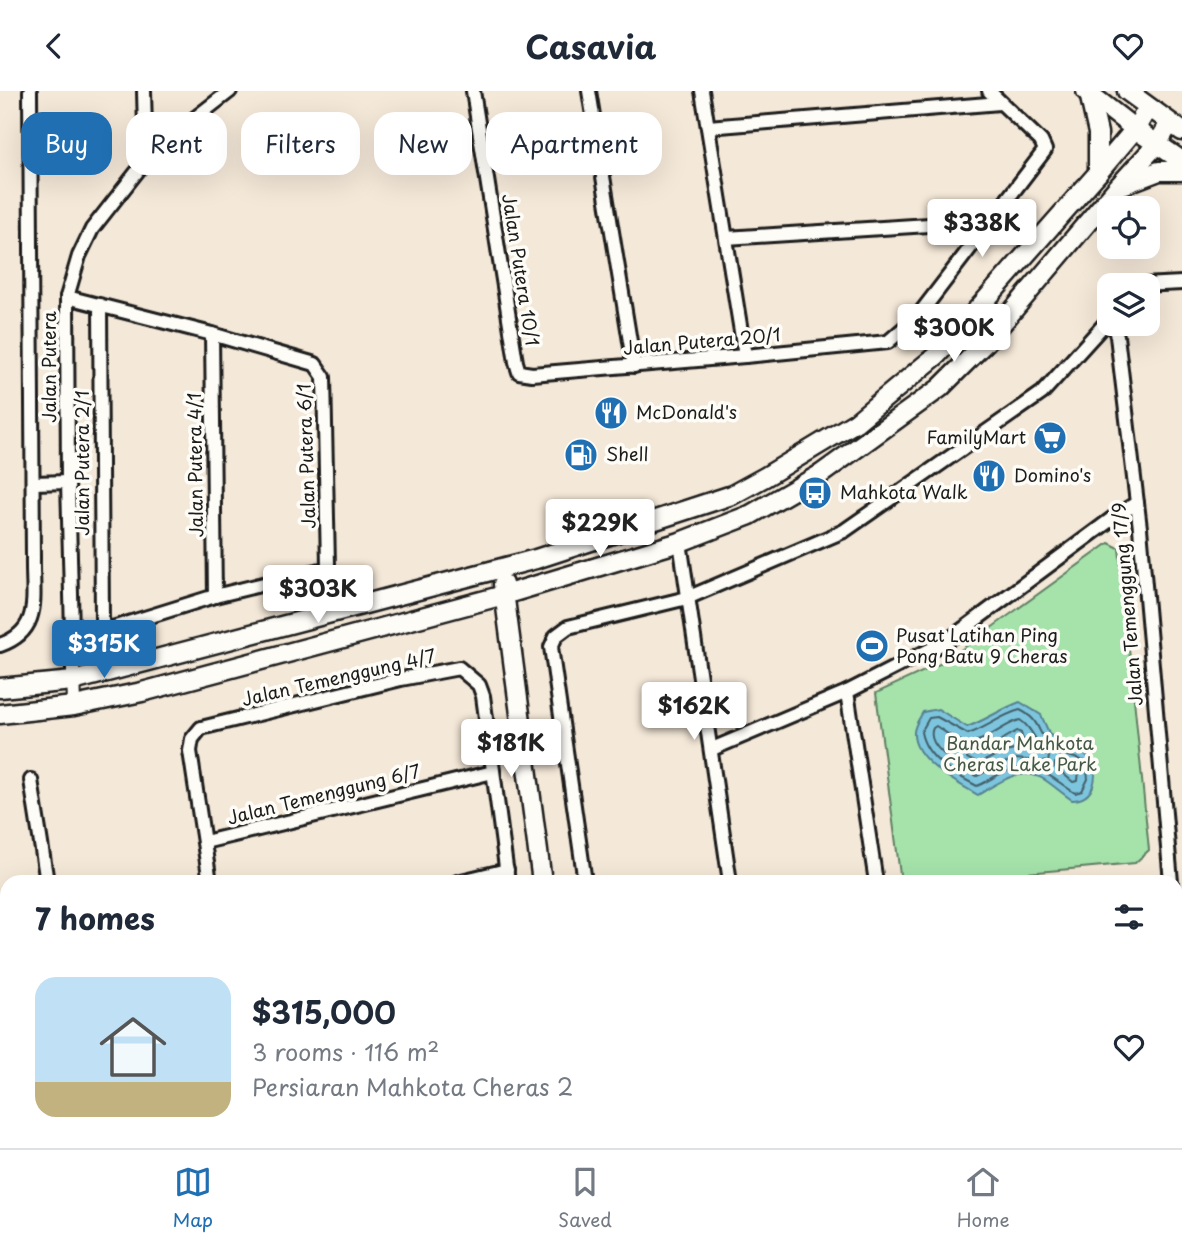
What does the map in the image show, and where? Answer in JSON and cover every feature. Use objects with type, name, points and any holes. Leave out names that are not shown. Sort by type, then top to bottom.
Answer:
[{"type":"street","points":[[0,645],[21,634],[30,624],[33,483],[30,91]]},
{"type":"street","points":[[144,91],[145,112]]},
{"type":"street","name":"Jalan Putera","points":[[203,112],[230,91]]},
{"type":"street","name":"Jalan Putera 10/1","points":[[473,91],[519,372]]},
{"type":"street","points":[[589,91],[634,366]]},
{"type":"street","points":[[702,91],[746,356]]},
{"type":"street","points":[[726,238],[991,221],[1045,150],[1041,141],[989,91]]},
{"type":"street","points":[[0,714],[74,706],[142,692],[504,595],[680,542],[750,515],[811,480],[940,388],[987,341],[1116,189],[1176,127],[1127,91]]},
{"type":"street","points":[[1088,92],[1182,161]]},
{"type":"street","points":[[1088,92],[1098,133],[1098,173]]},
{"type":"street","points":[[708,127],[1000,103]]},
{"type":"street","points":[[0,688],[73,681],[501,569],[732,495],[850,426],[937,355],[1098,173],[1135,129],[1148,108]]},
{"type":"street","points":[[1116,189],[1151,173],[1182,171]]},
{"type":"street","name":"Jalan Putera","points":[[74,706],[68,482],[67,297],[79,256],[92,229],[134,175]]},
{"type":"street","name":"Jalan Putera 20/1","points":[[519,372],[531,374],[634,366],[888,342],[918,316],[991,221]]},
{"type":"street","points":[[1160,284],[1182,283]]},
{"type":"street","name":"Jalan Putera 6/1","points":[[67,297],[306,360],[314,364],[324,377],[328,565],[325,569],[215,596],[109,629],[102,622]]},
{"type":"street","name":"Jalan Putera 2/1","points":[[100,305],[102,622]]},
{"type":"street","points":[[584,875],[551,647],[556,636],[568,627],[687,598],[844,531],[1042,393],[1097,332]]},
{"type":"street","name":"Jalan Putera 4/1","points":[[212,334],[215,596]]},
{"type":"street","name":"Jalan Temenggung 17/9","points":[[1116,336],[1137,503],[1169,875]]},
{"type":"street","points":[[33,483],[68,482]]},
{"type":"street","points":[[712,749],[848,692],[947,641],[1137,503]]},
{"type":"street","points":[[680,542],[729,875]]},
{"type":"street","points":[[501,569],[541,875]]},
{"type":"street","name":"Jalan Temenggung 4/7","points":[[205,842],[190,751],[192,739],[201,728],[401,679],[459,668],[479,685],[494,772]]},
{"type":"street","points":[[848,692],[875,875]]},
{"type":"street","points":[[494,772],[508,875]]},
{"type":"street","name":"Jalan Temenggung 6/7","points":[[205,842],[494,772]]},
{"type":"street","points":[[31,780],[46,875]]},
{"type":"street","points":[[205,842],[209,875]]},
{"type":"green space","name":"Bandar Mahkota Cheras Lake Park","points":[[1109,543],[1119,548],[1149,850],[1135,863],[1004,875],[900,875],[876,693],[944,662]]},
{"type":"water","points":[[1020,702],[1041,715],[1049,733],[1058,744],[1090,757],[1095,778],[1086,796],[1072,800],[1045,780],[1027,774],[1010,777],[978,795],[937,769],[920,752],[915,742],[914,730],[923,712],[938,709],[967,727]]},
{"type":"place","name":"McDonald's","points":[[611,413]]},
{"type":"place","name":"FamilyMart","points":[[1050,438]]},
{"type":"place","name":"Shell","points":[[581,455]]},
{"type":"place","name":"Domino's","points":[[989,476]]},
{"type":"place","name":"Mahkota Walk","points":[[815,493]]},
{"type":"place","name":"Pusat Latihan Ping Pong Batu 9 Cheras","points":[[872,646]]}]
